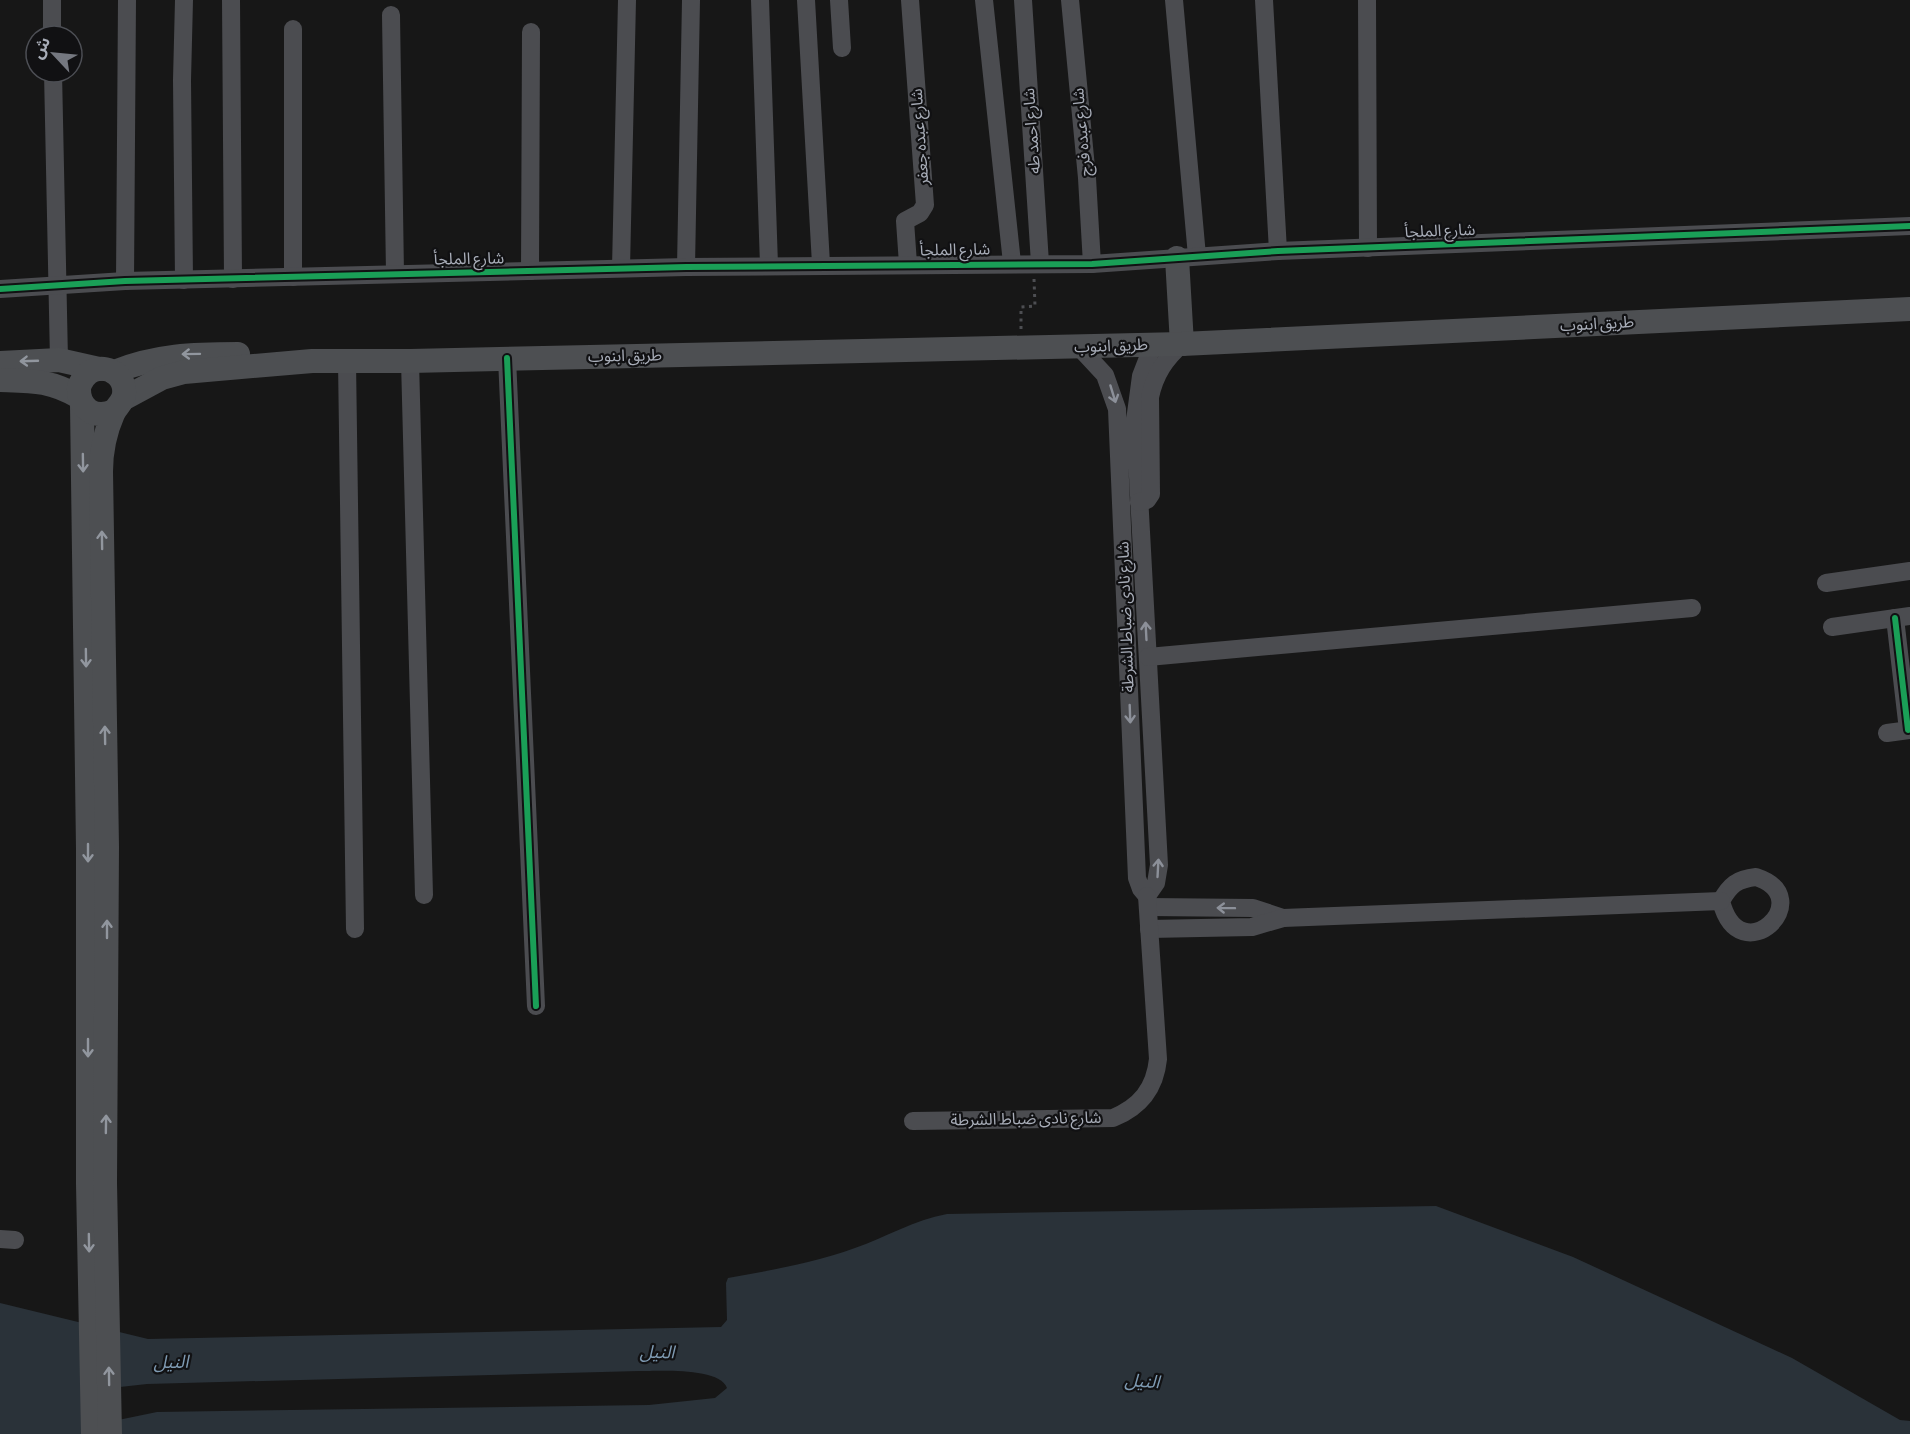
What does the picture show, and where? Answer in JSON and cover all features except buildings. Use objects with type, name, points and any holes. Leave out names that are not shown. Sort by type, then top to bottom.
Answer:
[{"type":"main road","points":[[1182,344],[1180,315],[1184,261]]},
{"type":"main road","name":"طريق ابنوب","points":[[119,405],[152,382],[184,372],[312,361],[410,361],[1153,345],[1910,309]]},
{"type":"main road","name":"طريق ابنوب","points":[[107,370],[178,354],[277,356],[312,361]]},
{"type":"main road","points":[[0,363],[59,360],[107,370],[123,384],[119,405],[102,453],[100,472],[107,847],[97,1184],[93,1434]]},
{"type":"main road","points":[[107,370],[83,378],[80,401],[97,1184],[110,1434]]},
{"type":"main road","points":[[0,380],[46,382],[80,401],[93,414],[107,414],[119,405]]},
{"type":"street","points":[[52,0],[52,24]]},
{"type":"street","points":[[125,281],[127,0]]},
{"type":"street","points":[[184,0],[182,80],[184,280]]},
{"type":"street","points":[[231,0],[233,279]]},
{"type":"street","points":[[621,268],[627,0]]},
{"type":"street","points":[[686,267],[691,0]]},
{"type":"street","points":[[760,0],[769,265]]},
{"type":"street","points":[[806,0],[821,264]]},
{"type":"street","points":[[839,0],[842,48]]},
{"type":"street","name":"شارع عبده جعفر","points":[[908,264],[905,222],[920,213],[925,205],[910,0]]},
{"type":"street","points":[[984,0],[1012,263]]},
{"type":"street","name":"شارع احمد طه","points":[[1023,0],[1037,269]]},
{"type":"street","name":"شارع عبده فرج","points":[[1070,0],[1087,178],[1092,264]]},
{"type":"street","points":[[1174,0],[1184,261]]},
{"type":"street","points":[[1264,0],[1278,251]]},
{"type":"street","points":[[1367,0],[1368,248]]},
{"type":"street","points":[[392,15],[395,274]]},
{"type":"street","points":[[293,29],[293,277]]},
{"type":"street","points":[[530,271],[531,32]]},
{"type":"street","points":[[53,84],[59,360]]},
{"type":"street","name":"شارع الملجأ","points":[[0,290],[125,281],[769,265],[1012,263],[1037,269],[1092,264],[1184,261],[1278,251],[1910,226]]},
{"type":"street","points":[[1139,502],[1147,500],[1151,494],[1150,397],[1153,385],[1164,363],[1182,344]]},
{"type":"street","name":"شارع نادى ضباط الشرطة","points":[[1148,901],[1137,878],[1128,457],[1137,393],[1153,345]]},
{"type":"street","name":"شارع نادى ضباط الشرطة","points":[[913,1121],[1113,1118],[1132,1108],[1148,1092],[1156,1071],[1148,901],[1156,883],[1159,865],[1139,502],[1113,391],[1098,364],[1079,347]]},
{"type":"street","points":[[507,358],[536,1006]]},
{"type":"street","points":[[347,361],[355,928]]},
{"type":"street","points":[[410,361],[424,895]]},
{"type":"street","points":[[1826,583],[1910,571]]},
{"type":"street","points":[[1148,657],[1692,608]]},
{"type":"street","points":[[1832,627],[1902,617],[1909,730],[1887,733]]},
{"type":"street","points":[[1148,901],[1252,908],[1283,918]]},
{"type":"street","points":[[1149,929],[1252,927],[1283,918],[1721,901]]},
{"type":"path","points":[[1021,349],[1021,307],[1035,306],[1037,269]]},
{"type":"water","name":"النيل","points":[[1436,1206],[1573,1257],[1792,1358],[1900,1420],[1910,1421],[1910,1434],[0,1434],[0,1303],[148,1339],[721,1327],[727,1320],[726,1283],[728,1278],[824,1258],[923,1220],[947,1214]],"holes":[[[648,1371],[701,1373],[722,1381],[727,1388],[715,1398],[649,1405],[157,1412],[94,1425],[93,1390],[147,1384]]]},
{"type":"cycle path","points":[[0,289],[125,281],[686,267],[1092,264],[1278,251],[1910,226]]},
{"type":"cycle path","points":[[507,358],[536,1006]]},
{"type":"cycle path","points":[[1895,618],[1908,730]]}]
